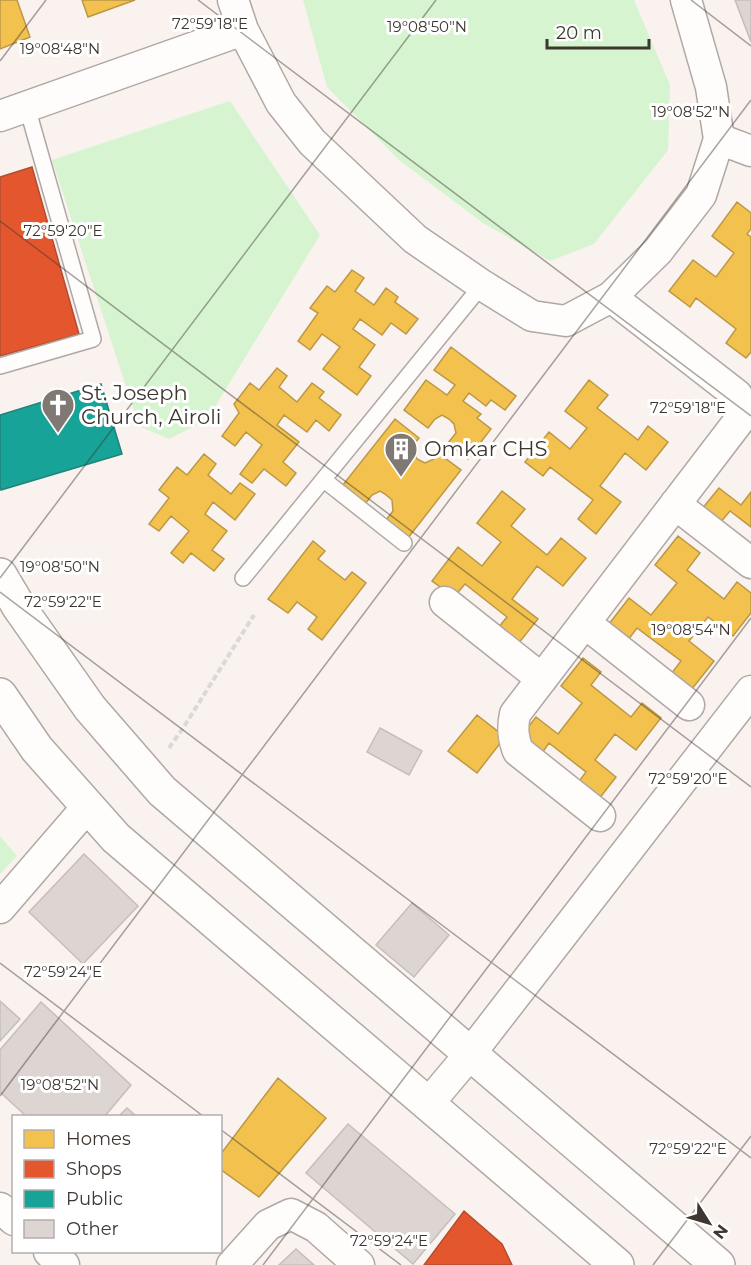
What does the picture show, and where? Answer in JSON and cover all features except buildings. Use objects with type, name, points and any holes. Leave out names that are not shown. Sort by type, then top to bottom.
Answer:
[{"type":"street","points":[[233,0],[243,30],[281,103],[312,142],[415,239],[482,285],[532,315],[566,321],[611,297],[658,251],[701,195],[719,139],[711,87],[686,0]]},
{"type":"street","points":[[14,112],[243,30]]},
{"type":"street","points":[[719,139],[751,151]]},
{"type":"street","points":[[600,816],[518,751],[513,739],[515,714],[738,422],[743,409],[737,395],[611,297]]},
{"type":"street","points":[[675,504],[751,563]]},
{"type":"street","points":[[0,574],[19,607],[90,708],[162,791],[718,1265]]},
{"type":"street","points":[[445,602],[542,679]]},
{"type":"street","points":[[585,623],[689,705]]},
{"type":"street","points":[[428,1104],[470,1054],[751,691]]},
{"type":"street","points":[[0,695],[37,749],[116,838],[617,1265]]},
{"type":"street","points":[[0,908],[88,806]]},
{"type":"street","points":[[0,1208],[12,1218]]},
{"type":"street","points":[[232,1265],[268,1225],[291,1214],[316,1227],[359,1265]]},
{"type":"street","points":[[51,1253],[64,1265]]},
{"type":"lane","points":[[0,366],[93,339],[14,112]]},
{"type":"lane","points":[[243,578],[482,285]]},
{"type":"lane","points":[[324,480],[404,543]]},
{"type":"path","points":[[149,776],[185,725],[254,615]]},
{"type":"green space","points":[[303,0],[634,0],[670,85],[668,150],[594,244],[550,261],[483,223],[399,160],[327,87]]},
{"type":"green space","points":[[230,101],[320,235],[207,420],[169,439],[139,426],[52,160]]},
{"type":"green space","points":[[0,836],[17,856],[0,874]]},
{"type":"place","name":"St. Joseph Church, Airoli","points":[[58,434]]},
{"type":"place","name":"Omkar CHS","points":[[401,478]]}]
